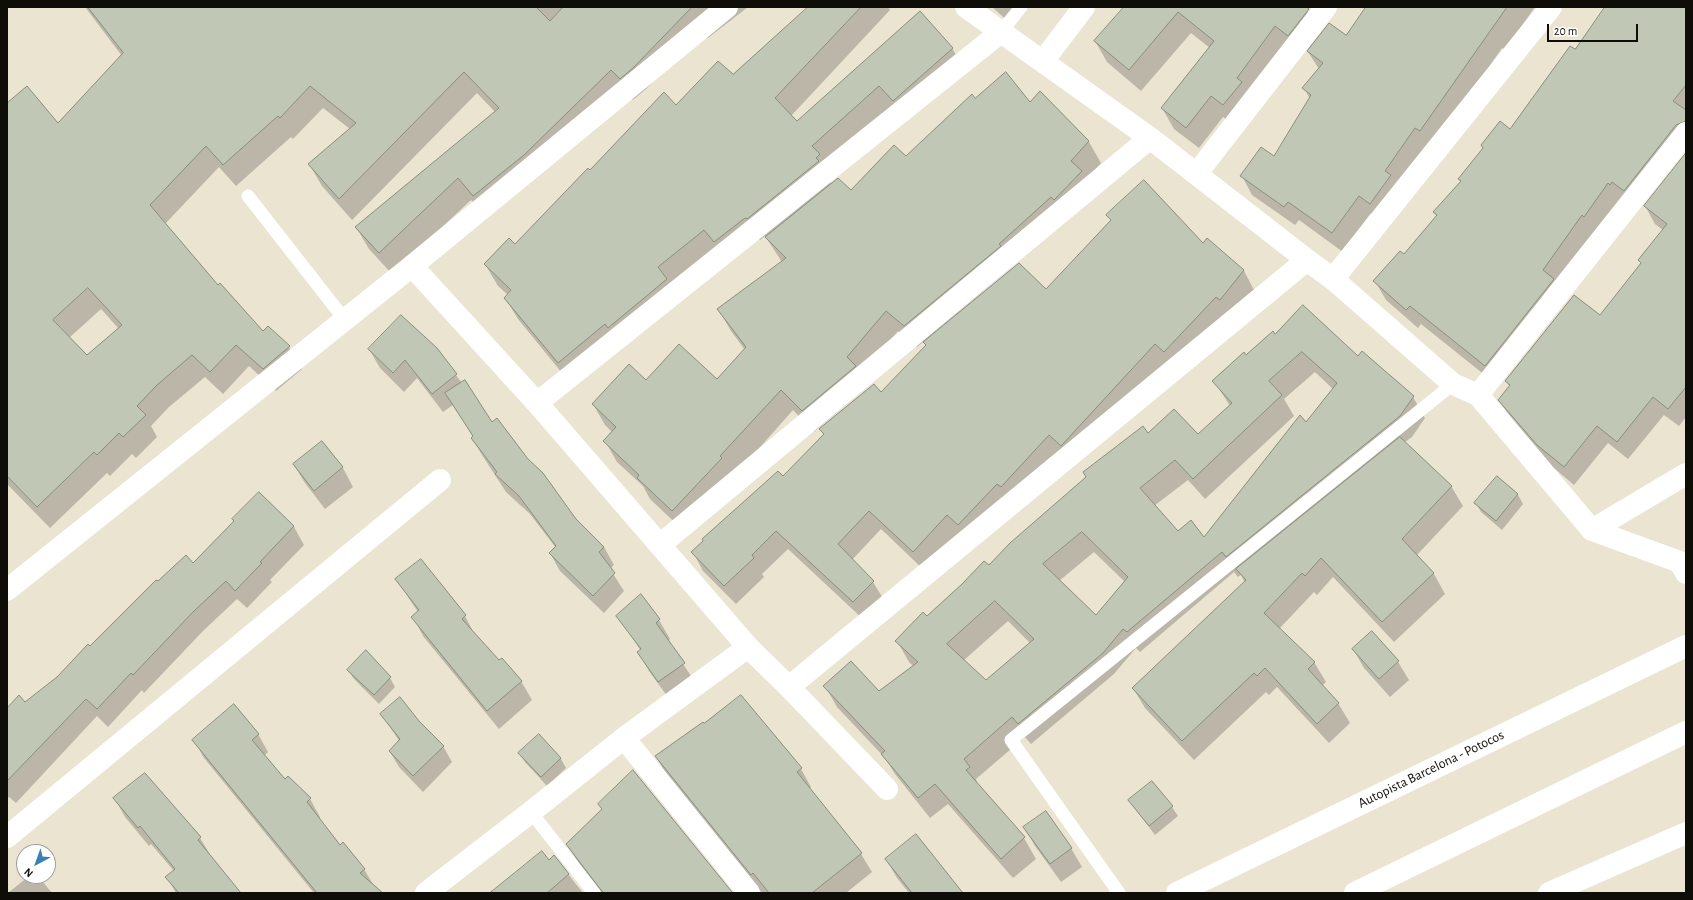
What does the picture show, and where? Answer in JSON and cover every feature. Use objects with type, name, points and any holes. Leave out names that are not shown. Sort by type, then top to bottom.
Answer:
[{"type":"street","points":[[7,590],[412,266],[727,7]]},
{"type":"street","points":[[966,7],[1197,173],[1333,279],[1453,384],[1478,395],[1592,530],[1680,562],[1686,573]]},
{"type":"street","points":[[1044,62],[1084,7]]},
{"type":"street","points":[[1197,173],[1326,7]]},
{"type":"street","points":[[1333,279],[1550,7]]},
{"type":"street","points":[[537,403],[1000,32]]},
{"type":"street","points":[[1478,395],[1686,133]]},
{"type":"street","points":[[661,544],[1150,138]]},
{"type":"street","points":[[789,687],[1307,260]]},
{"type":"street","points":[[412,266],[537,403],[661,544],[748,647],[789,687],[887,789]]},
{"type":"street","points":[[1592,530],[1686,474]]},
{"type":"street","points":[[7,837],[440,480]]},
{"type":"street","name":"Autopista Barcelona - Potocos","points":[[1177,893],[1686,646]]},
{"type":"street","points":[[426,893],[624,738],[748,647]]},
{"type":"street","points":[[1356,893],[1686,732]]},
{"type":"street","points":[[624,738],[749,893]]},
{"type":"street","points":[[1549,893],[1686,833]]},
{"type":"lane","points":[[1000,32],[1021,7]]},
{"type":"lane","points":[[248,196],[345,320]]},
{"type":"lane","points":[[1119,893],[1011,740],[1453,384]]},
{"type":"lane","points":[[531,812],[594,893]]},
{"type":"building","points":[[88,7],[536,7],[550,21],[563,7],[692,7],[634,67],[620,79],[611,70],[524,155],[473,196],[458,178],[379,253],[355,227],[499,108],[464,72],[339,199],[308,164],[356,123],[310,86],[280,118],[278,116],[223,165],[206,146],[150,205],[218,285],[220,283],[263,331],[268,326],[290,346],[263,369],[236,345],[210,372],[192,355],[157,385],[137,406],[146,415],[123,437],[119,433],[97,455],[94,452],[37,507],[7,476],[7,103],[27,86],[58,123],[123,53]],"holes":[[[88,288],[122,325],[87,355],[53,320]]]},
{"type":"building","points":[[808,7],[861,7],[775,98],[797,121],[920,11],[953,48],[893,101],[879,86],[812,146],[820,154],[816,158],[819,161],[747,219],[745,218],[714,242],[704,230],[658,267],[667,279],[608,328],[605,324],[558,363],[504,298],[511,290],[484,264],[509,238],[515,244],[588,168],[590,170],[664,92],[676,105],[718,61],[733,74]]},
{"type":"building","points":[[1124,7],[1306,7],[1309,9],[1288,36],[1275,26],[1237,78],[1242,82],[1223,105],[1211,96],[1186,128],[1161,108],[1214,41],[1178,12],[1129,70],[1094,41]]},
{"type":"building","points":[[1366,7],[1507,7],[1420,131],[1415,128],[1385,171],[1391,175],[1370,204],[1359,196],[1332,233],[1288,202],[1284,207],[1240,176],[1261,147],[1274,156],[1311,95],[1302,88],[1323,63],[1307,51],[1329,23],[1346,35]]},
{"type":"building","points":[[1605,7],[1686,7],[1686,85],[1673,101],[1686,110],[1686,121],[1676,125],[1624,191],[1612,182],[1610,185],[1608,183],[1584,217],[1582,215],[1543,270],[1554,279],[1485,366],[1410,306],[1406,310],[1373,281],[1400,251],[1404,254],[1437,215],[1433,212],[1461,181],[1458,179],[1483,148],[1481,145],[1500,121],[1510,129],[1570,46],[1575,49]]},
{"type":"building","points":[[1006,72],[1030,102],[1040,91],[1089,141],[1071,161],[1082,171],[1054,200],[1051,197],[999,244],[1001,246],[904,326],[886,311],[847,357],[856,366],[802,411],[781,390],[720,456],[722,458],[672,511],[637,478],[639,475],[603,441],[616,427],[592,404],[629,364],[646,380],[679,344],[717,379],[746,347],[717,309],[786,258],[765,237],[838,178],[851,190],[894,145],[906,156],[972,94],[975,98]]},
{"type":"building","points":[[1686,153],[1686,387],[1668,409],[1653,397],[1617,442],[1597,426],[1564,467],[1537,445],[1498,400],[1510,385],[1505,381],[1574,295],[1600,315],[1641,263],[1638,260],[1667,224],[1644,206]]},
{"type":"building","points":[[1144,180],[1203,243],[1207,238],[1244,270],[1220,300],[1216,297],[1164,352],[1155,344],[1061,446],[1049,435],[1001,487],[997,484],[958,525],[947,515],[913,552],[869,511],[838,544],[874,581],[853,602],[776,531],[752,555],[754,558],[724,586],[691,552],[703,541],[702,539],[778,471],[783,476],[824,434],[819,429],[874,384],[881,392],[926,345],[923,342],[1019,263],[1046,289],[1111,220],[1106,215]]},
{"type":"building","points":[[1303,305],[1358,356],[1362,351],[1414,396],[1400,416],[1226,557],[1222,552],[1127,632],[1123,629],[1103,653],[1018,724],[1012,717],[964,759],[970,767],[966,770],[1025,837],[1001,859],[935,784],[918,798],[881,754],[885,751],[823,686],[851,661],[879,691],[918,662],[895,641],[923,612],[927,616],[962,584],[984,561],[989,565],[1010,543],[1086,477],[1083,472],[1143,426],[1148,433],[1174,409],[1198,434],[1232,403],[1212,381],[1244,352],[1246,355],[1273,331],[1275,334]],"holes":[[[1302,352],[1337,383],[1306,422],[1300,415],[1204,537],[1191,520],[1178,531],[1140,488],[1175,460],[1193,479],[1282,395],[1269,381]],[[1082,532],[1128,577],[1096,615],[1043,564]],[[995,601],[1034,639],[986,680],[947,644]]]},
{"type":"building","points":[[401,315],[437,348],[457,374],[432,394],[405,360],[393,373],[368,349]]},
{"type":"building","points":[[465,380],[492,422],[497,418],[528,459],[543,473],[576,519],[604,547],[599,552],[615,573],[593,596],[549,553],[556,546],[519,496],[495,474],[497,472],[471,438],[473,436],[445,393]]},
{"type":"building","points":[[1400,437],[1452,486],[1402,539],[1434,573],[1382,622],[1321,558],[1305,576],[1302,573],[1264,613],[1315,662],[1308,669],[1339,703],[1317,724],[1265,668],[1257,676],[1254,673],[1182,741],[1132,688],[1246,580],[1236,569]]},
{"type":"building","points":[[322,441],[343,467],[314,491],[293,464]]},
{"type":"building","points":[[1497,476],[1518,494],[1496,521],[1474,503]]},
{"type":"building","points":[[259,492],[294,526],[260,562],[262,563],[235,591],[226,581],[193,612],[133,675],[131,673],[97,709],[86,699],[7,781],[7,708],[19,695],[25,702],[57,677],[88,644],[90,646],[156,580],[158,581],[186,555],[193,563],[234,521],[232,519]]},
{"type":"building","points":[[421,559],[466,615],[462,619],[499,660],[502,658],[522,681],[487,711],[411,617],[419,610],[395,579]]},
{"type":"building","points":[[641,594],[660,619],[656,623],[685,663],[658,682],[637,652],[641,649],[616,616]]},
{"type":"building","points":[[1372,631],[1399,661],[1379,679],[1352,649]]},
{"type":"building","points":[[366,650],[391,677],[374,695],[347,670]]},
{"type":"building","points":[[741,695],[802,768],[797,772],[862,853],[812,893],[769,893],[753,873],[751,875],[655,756],[703,722],[704,723]]},
{"type":"building","points":[[400,697],[419,721],[444,746],[413,776],[389,751],[400,739],[380,714]]},
{"type":"building","points":[[234,704],[259,734],[252,740],[285,779],[288,776],[311,798],[307,802],[340,845],[343,842],[365,869],[360,873],[383,893],[317,893],[192,740]]},
{"type":"building","points":[[539,734],[561,758],[541,777],[518,753]]},
{"type":"building","points":[[633,770],[732,893],[604,893],[601,890],[566,844],[602,809],[598,804]]},
{"type":"building","points":[[145,773],[201,837],[198,840],[241,893],[179,893],[165,877],[175,869],[140,826],[138,828],[113,798]]},
{"type":"building","points":[[1152,781],[1173,806],[1149,826],[1128,800]]},
{"type":"building","points":[[1046,811],[1072,848],[1050,864],[1023,827]]},
{"type":"building","points":[[916,834],[963,893],[912,893],[885,859]]},
{"type":"building","points":[[542,851],[549,860],[554,855],[569,874],[547,893],[490,893]]}]
